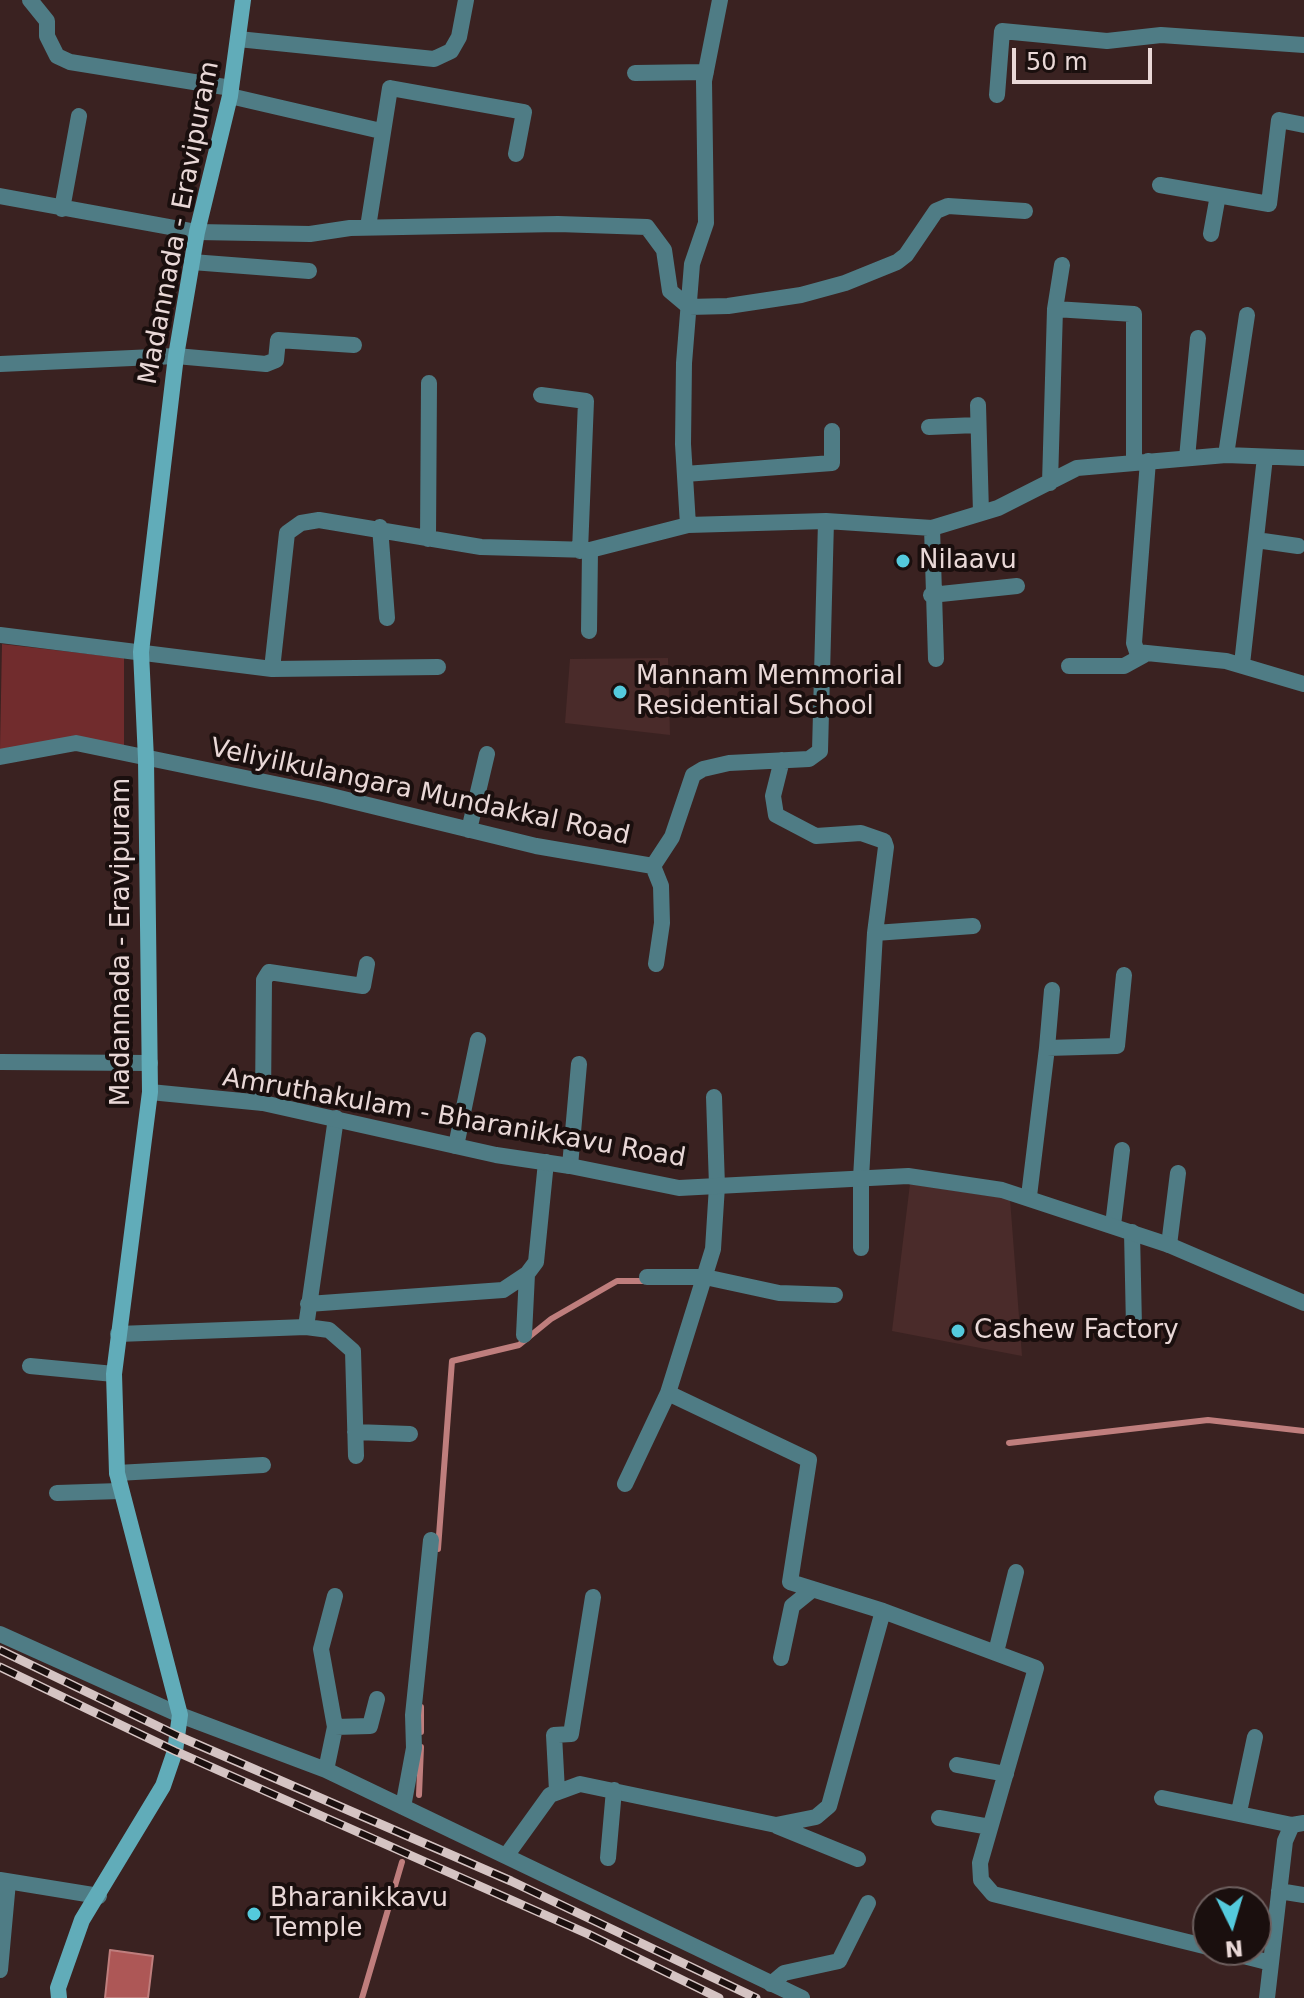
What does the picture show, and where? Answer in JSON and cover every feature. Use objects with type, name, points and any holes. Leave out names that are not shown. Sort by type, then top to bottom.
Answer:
[{"type":"main road","name":"Madannada - Eravipuram","points":[[59,1998],[58,1988],[82,1920],[163,1786],[175,1751],[180,1715],[120,1491],[114,1374],[150,1092],[146,759],[141,652],[176,356],[197,232],[230,92],[243,0]]},
{"type":"street","points":[[30,0],[47,21],[47,36],[57,56],[70,62],[230,92],[381,131]]},
{"type":"street","points":[[238,39],[434,59],[451,51],[459,37],[466,0]]},
{"type":"street","points":[[688,525],[683,403],[692,264],[706,223],[707,171],[702,130],[706,72],[720,0]]},
{"type":"street","points":[[997,95],[1002,31],[1107,41],[1161,35],[1304,45]]},
{"type":"street","points":[[635,73],[706,72]]},
{"type":"street","points":[[368,227],[390,88],[524,112],[516,154]]},
{"type":"street","points":[[62,209],[79,116]]},
{"type":"street","points":[[1160,185],[1269,204],[1279,120],[1304,125]]},
{"type":"street","points":[[1211,234],[1218,195]]},
{"type":"street","points":[[0,196],[197,232],[310,234],[368,227],[647,227],[664,250],[670,291],[689,307],[728,306],[801,295],[845,283],[897,262],[906,255],[936,211],[948,206],[1025,211]]},
{"type":"street","points":[[192,262],[309,271]]},
{"type":"street","points":[[1050,483],[1055,309],[1062,265]]},
{"type":"street","points":[[1055,309],[1134,314],[1141,461],[1134,643],[1137,652],[1144,655],[1204,657],[1242,664],[1304,684]]},
{"type":"street","points":[[1226,455],[1247,315]]},
{"type":"street","points":[[1187,458],[1198,338]]},
{"type":"street","points":[[0,364],[176,356],[266,364],[276,360],[278,340],[354,345]]},
{"type":"street","points":[[428,539],[429,383]]},
{"type":"street","points":[[541,395],[586,401],[585,550],[589,631]]},
{"type":"street","points":[[978,405],[981,513]]},
{"type":"street","points":[[929,427],[977,425]]},
{"type":"street","points":[[685,474],[832,463],[832,431]]},
{"type":"street","points":[[272,669],[287,533],[301,523],[319,520],[380,527],[428,539],[481,547],[585,550],[688,525],[826,521],[932,528],[981,513],[1077,468],[1226,455],[1304,458]]},
{"type":"street","points":[[1242,664],[1265,457]]},
{"type":"street","name":"Veliyilkulangara Mundakkal Road","points":[[0,757],[76,743],[323,794],[536,846],[653,866],[672,837],[693,775],[703,769],[729,763],[809,759],[820,751],[826,521]]},
{"type":"street","points":[[380,527],[387,618]]},
{"type":"street","points":[[932,528],[931,595],[936,659]]},
{"type":"street","points":[[1256,540],[1298,546]]},
{"type":"street","points":[[931,595],[1017,586]]},
{"type":"street","points":[[0,635],[272,669],[438,667]]},
{"type":"street","points":[[1069,666],[1124,666],[1144,655]]},
{"type":"street","points":[[469,830],[487,754]]},
{"type":"street","points":[[782,760],[773,796],[776,815],[816,836],[861,833],[884,841],[885,873],[875,933],[861,1178],[861,1248]]},
{"type":"street","points":[[653,866],[661,886],[662,923],[656,964]]},
{"type":"street","points":[[875,933],[973,926]]},
{"type":"street","points":[[263,1103],[264,980],[269,972],[363,986],[367,964]]},
{"type":"street","points":[[1047,1048],[1117,1046],[1124,975]]},
{"type":"street","points":[[1029,1196],[1052,990]]},
{"type":"street","points":[[456,1146],[478,1040]]},
{"type":"street","points":[[0,1062],[150,1063]]},
{"type":"street","points":[[570,1166],[579,1064]]},
{"type":"street","name":"Amruthakulam - Bharanikkavu Road","points":[[150,1092],[263,1103],[456,1146],[679,1188],[908,1176],[1029,1196],[1169,1245],[1304,1303]]},
{"type":"street","points":[[625,1484],[668,1393],[713,1249],[717,1186],[714,1097]]},
{"type":"street","points":[[306,1327],[336,1118]]},
{"type":"street","points":[[1113,1225],[1122,1150]]},
{"type":"street","points":[[308,1304],[503,1290],[527,1274],[536,1262],[546,1162]]},
{"type":"street","points":[[1169,1245],[1178,1173]]},
{"type":"street","points":[[1132,1232],[1134,1327]]},
{"type":"street","points":[[524,1335],[527,1274]]},
{"type":"street","points":[[647,1277],[705,1277],[779,1293],[835,1295]]},
{"type":"street","points":[[118,1334],[306,1327],[329,1330],[353,1351],[356,1456]]},
{"type":"street","points":[[30,1366],[114,1374]]},
{"type":"street","points":[[668,1393],[809,1460],[790,1582],[883,1611],[1036,1668],[980,1863],[981,1880],[993,1894],[1192,1943]]},
{"type":"street","points":[[355,1432],[410,1434]]},
{"type":"street","points":[[117,1473],[263,1465]]},
{"type":"street","points":[[57,1493],[120,1491]]},
{"type":"street","points":[[403,1807],[414,1748],[413,1715],[431,1540]]},
{"type":"street","points":[[996,1652],[1016,1572]]},
{"type":"street","points":[[781,1658],[792,1606],[813,1589]]},
{"type":"street","points":[[326,1770],[335,1727],[321,1649],[335,1596]]},
{"type":"street","points":[[557,1791],[554,1735],[571,1734],[593,1597]]},
{"type":"street","points":[[776,1825],[816,1817],[829,1806],[883,1611]]},
{"type":"street","points":[[0,1634],[180,1715],[326,1770],[802,1998]]},
{"type":"street","points":[[335,1727],[370,1726],[377,1699]]},
{"type":"street","points":[[1239,1812],[1255,1737]]},
{"type":"street","points":[[957,1765],[1006,1774]]},
{"type":"street","points":[[506,1856],[557,1791],[580,1784],[776,1825],[858,1859]]},
{"type":"street","points":[[608,1858],[614,1790]]},
{"type":"street","points":[[1162,1798],[1298,1824],[1285,1841],[1272,1954]]},
{"type":"street","points":[[939,1818],[990,1827]]},
{"type":"street","points":[[0,1970],[4,1881],[99,1896]]},
{"type":"street","points":[[1279,1891],[1304,1895]]},
{"type":"street","points":[[771,1984],[784,1973],[839,1961],[868,1903]]},
{"type":"street","points":[[1267,1998],[1271,1966]]},
{"type":"shaded area","points":[[2,644],[124,658],[124,747],[0,749]]},
{"type":"shaded area","points":[[668,658],[670,735],[565,723],[570,659]]},
{"type":"shaded area","name":"Cashew Factory","points":[[910,1184],[1010,1199],[1022,1356],[892,1331]]},
{"type":"shaded area","points":[[110,1950],[153,1956],[148,1998],[105,1998]]},
{"type":"waterway","points":[[438,1549],[452,1361],[519,1345],[551,1319],[617,1281],[646,1281]]},
{"type":"waterway","points":[[1009,1443],[1208,1420],[1304,1431]]},
{"type":"waterway","points":[[421,1707],[421,1732]]},
{"type":"waterway","points":[[419,1795],[421,1747]]},
{"type":"waterway","points":[[362,1998],[402,1862]]},
{"type":"railway","points":[[0,1650],[178,1736],[511,1881],[756,1998]]},
{"type":"railway","points":[[0,1667],[175,1751],[588,1934],[719,1998]]},
{"type":"place","name":"Nilaavu","points":[[903,561]]},
{"type":"place","name":"Mannam Memmorial Residential School","points":[[620,692]]},
{"type":"place","name":"Cashew Factory","points":[[958,1331]]},
{"type":"place","name":"Bharanikkavu Temple","points":[[254,1914]]}]
